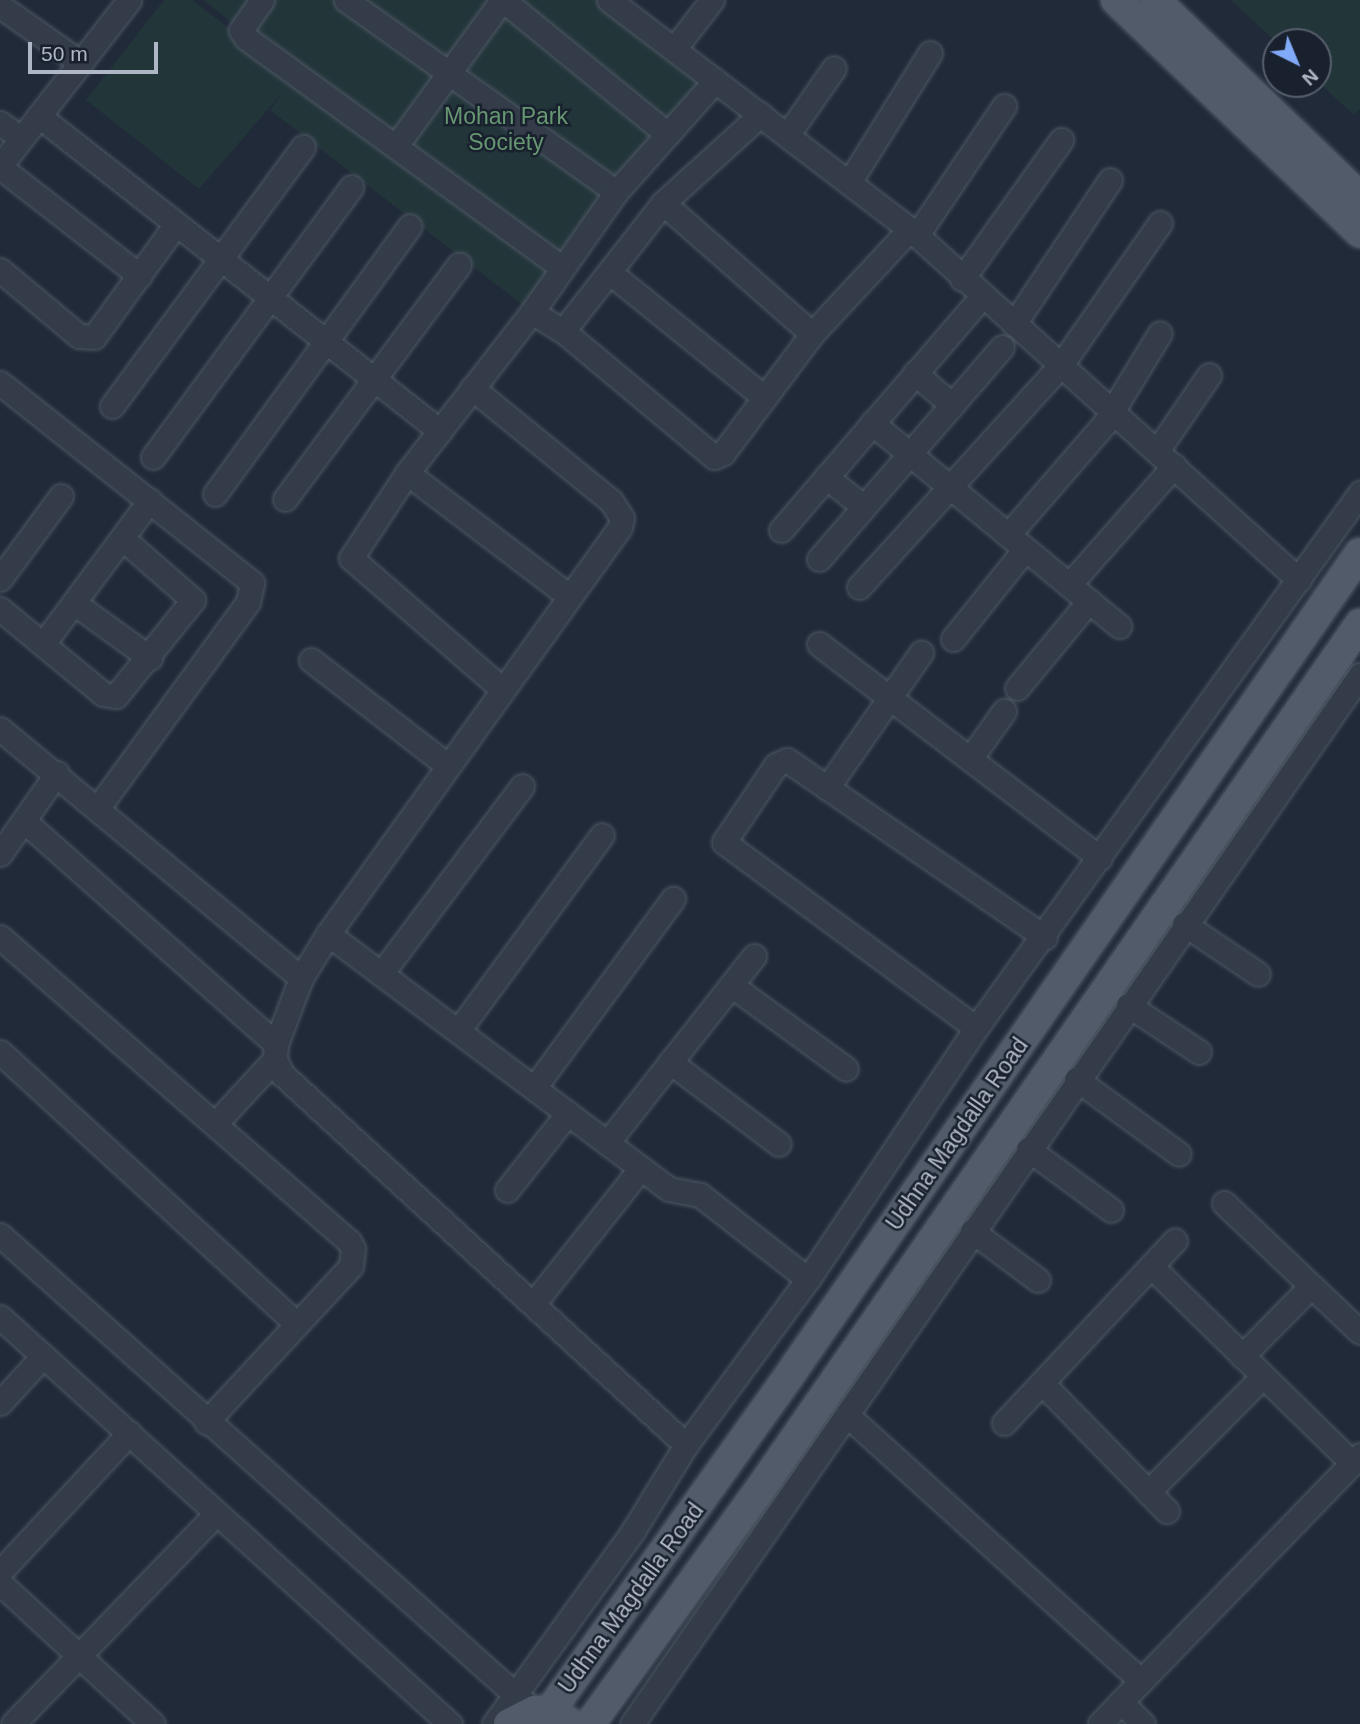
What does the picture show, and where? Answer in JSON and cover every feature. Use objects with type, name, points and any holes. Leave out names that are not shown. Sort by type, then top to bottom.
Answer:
[{"type":"main road","points":[[1116,0],[1360,232]]},
{"type":"main road","points":[[1155,4],[1360,172]]},
{"type":"main road","points":[[1155,4],[1360,197]]},
{"type":"main road","points":[[1155,4],[1360,221]]},
{"type":"main road","name":"Udhna Magdalla Road","points":[[536,1713],[884,1240],[1360,554]]},
{"type":"main road","name":"Udhna Magdalla Road","points":[[590,1724],[756,1495],[919,1256],[1360,624]]},
{"type":"street","points":[[129,0],[0,166],[139,276]]},
{"type":"street","points":[[262,0],[242,30],[246,38],[560,266]]},
{"type":"street","points":[[346,0],[453,73],[616,192]]},
{"type":"street","points":[[396,146],[453,73],[502,0],[666,133]]},
{"type":"street","points":[[609,0],[634,7],[674,49],[850,181],[913,232],[1299,580]]},
{"type":"street","points":[[674,49],[712,0]]},
{"type":"street","points":[[0,6],[81,63]]},
{"type":"street","points":[[850,181],[930,53]]},
{"type":"street","points":[[788,134],[834,68]]},
{"type":"street","points":[[501,688],[351,558],[407,473],[531,312],[560,266],[616,192],[715,81]]},
{"type":"street","points":[[531,312],[563,331],[710,456],[723,453],[812,334],[913,232],[1004,106]]},
{"type":"street","points":[[563,331],[663,203],[761,114]]},
{"type":"street","points":[[39,116],[440,431]]},
{"type":"street","points":[[0,123],[21,138]]},
{"type":"street","points":[[962,279],[1060,140]]},
{"type":"street","points":[[112,406],[303,147]]},
{"type":"street","points":[[1014,324],[1110,180]]},
{"type":"street","points":[[153,457],[351,187]]},
{"type":"street","points":[[663,203],[812,334]]},
{"type":"street","points":[[859,587],[1061,365],[1160,223]]},
{"type":"street","points":[[0,270],[87,338],[101,332],[176,224]]},
{"type":"street","points":[[215,494],[410,226]]},
{"type":"street","points":[[285,499],[459,265]]},
{"type":"street","points":[[609,272],[764,397]]},
{"type":"street","points":[[781,530],[982,296]]},
{"type":"street","points":[[953,639],[1017,542],[1105,423],[1111,409],[1160,333]]},
{"type":"street","points":[[819,559],[1002,347]]},
{"type":"street","points":[[915,373],[952,405]]},
{"type":"street","points":[[1069,585],[1166,459],[1209,375]]},
{"type":"street","points":[[0,383],[245,574],[252,593],[98,808]]},
{"type":"street","points":[[215,1124],[275,1052],[301,978],[328,934],[501,688],[620,527],[619,510],[472,388]]},
{"type":"street","points":[[872,423],[1119,626]]},
{"type":"street","points":[[407,473],[569,596]]},
{"type":"street","points":[[826,477],[864,507]]},
{"type":"street","points":[[494,1724],[536,1713],[633,1531],[686,1445],[808,1279],[976,1028],[1045,937],[1360,493]]},
{"type":"street","points":[[0,579],[61,496]]},
{"type":"street","points":[[43,644],[150,500]]},
{"type":"street","points":[[0,610],[109,696],[122,692],[193,600],[122,538]]},
{"type":"street","points":[[1017,688],[1088,601]]},
{"type":"street","points":[[74,603],[150,658]]},
{"type":"street","points":[[819,644],[1100,858]]},
{"type":"street","points":[[827,788],[921,653]]},
{"type":"street","points":[[311,660],[447,765]]},
{"type":"street","points":[[632,1724],[1076,1079],[1360,675]]},
{"type":"street","points":[[970,759],[1004,711]]},
{"type":"street","points":[[0,729],[301,978]]},
{"type":"street","points":[[976,1028],[723,842],[781,760],[827,788],[1045,937]]},
{"type":"street","points":[[0,853],[57,774]]},
{"type":"street","points":[[381,974],[522,786]]},
{"type":"street","points":[[23,821],[275,1052],[282,1074],[686,1445]]},
{"type":"street","points":[[458,1031],[602,835]]},
{"type":"street","points":[[534,1088],[673,899]]},
{"type":"street","points":[[1184,924],[1258,974]]},
{"type":"street","points":[[328,934],[669,1189],[699,1195],[808,1279]]},
{"type":"street","points":[[0,937],[215,1124],[353,1250],[351,1266],[206,1422]]},
{"type":"street","points":[[607,1143],[754,956]]},
{"type":"street","points":[[731,985],[846,1069]]},
{"type":"street","points":[[1128,1006],[1199,1052]]},
{"type":"street","points":[[0,1052],[296,1323]]},
{"type":"street","points":[[670,1062],[779,1144]]},
{"type":"street","points":[[1076,1079],[1179,1154]]},
{"type":"street","points":[[507,1190],[568,1114]]},
{"type":"street","points":[[1028,1149],[1111,1210]]},
{"type":"street","points":[[534,1303],[641,1168]]},
{"type":"street","points":[[1223,1203],[1360,1332]]},
{"type":"street","points":[[972,1231],[1038,1280]]},
{"type":"street","points":[[0,1235],[206,1422],[536,1713]]},
{"type":"street","points":[[1004,1423],[1175,1240]]},
{"type":"street","points":[[1100,1724],[1356,1459],[1263,1376],[1151,1266]]},
{"type":"street","points":[[1242,1356],[1311,1286]]},
{"type":"street","points":[[0,1317],[450,1724]]},
{"type":"street","points":[[0,1403],[43,1356]]},
{"type":"street","points":[[1148,1492],[1263,1376]]},
{"type":"street","points":[[1042,1383],[1167,1511]]},
{"type":"street","points":[[847,1415],[1141,1681]]},
{"type":"street","points":[[0,1572],[129,1433]]},
{"type":"street","points":[[13,1724],[216,1514]]},
{"type":"street","points":[[0,1583],[153,1724]]},
{"type":"street","points":[[1121,1702],[1143,1724]]},
{"type":"green space","name":"Mohan Park Society","points":[[164,0],[192,0],[294,78],[297,73],[203,0],[610,0],[712,79],[532,312],[270,110],[283,92],[199,189],[86,100]]},
{"type":"green space","points":[[1231,0],[1360,0],[1360,108],[1354,115],[1332,95],[1332,28],[1262,29]]}]
